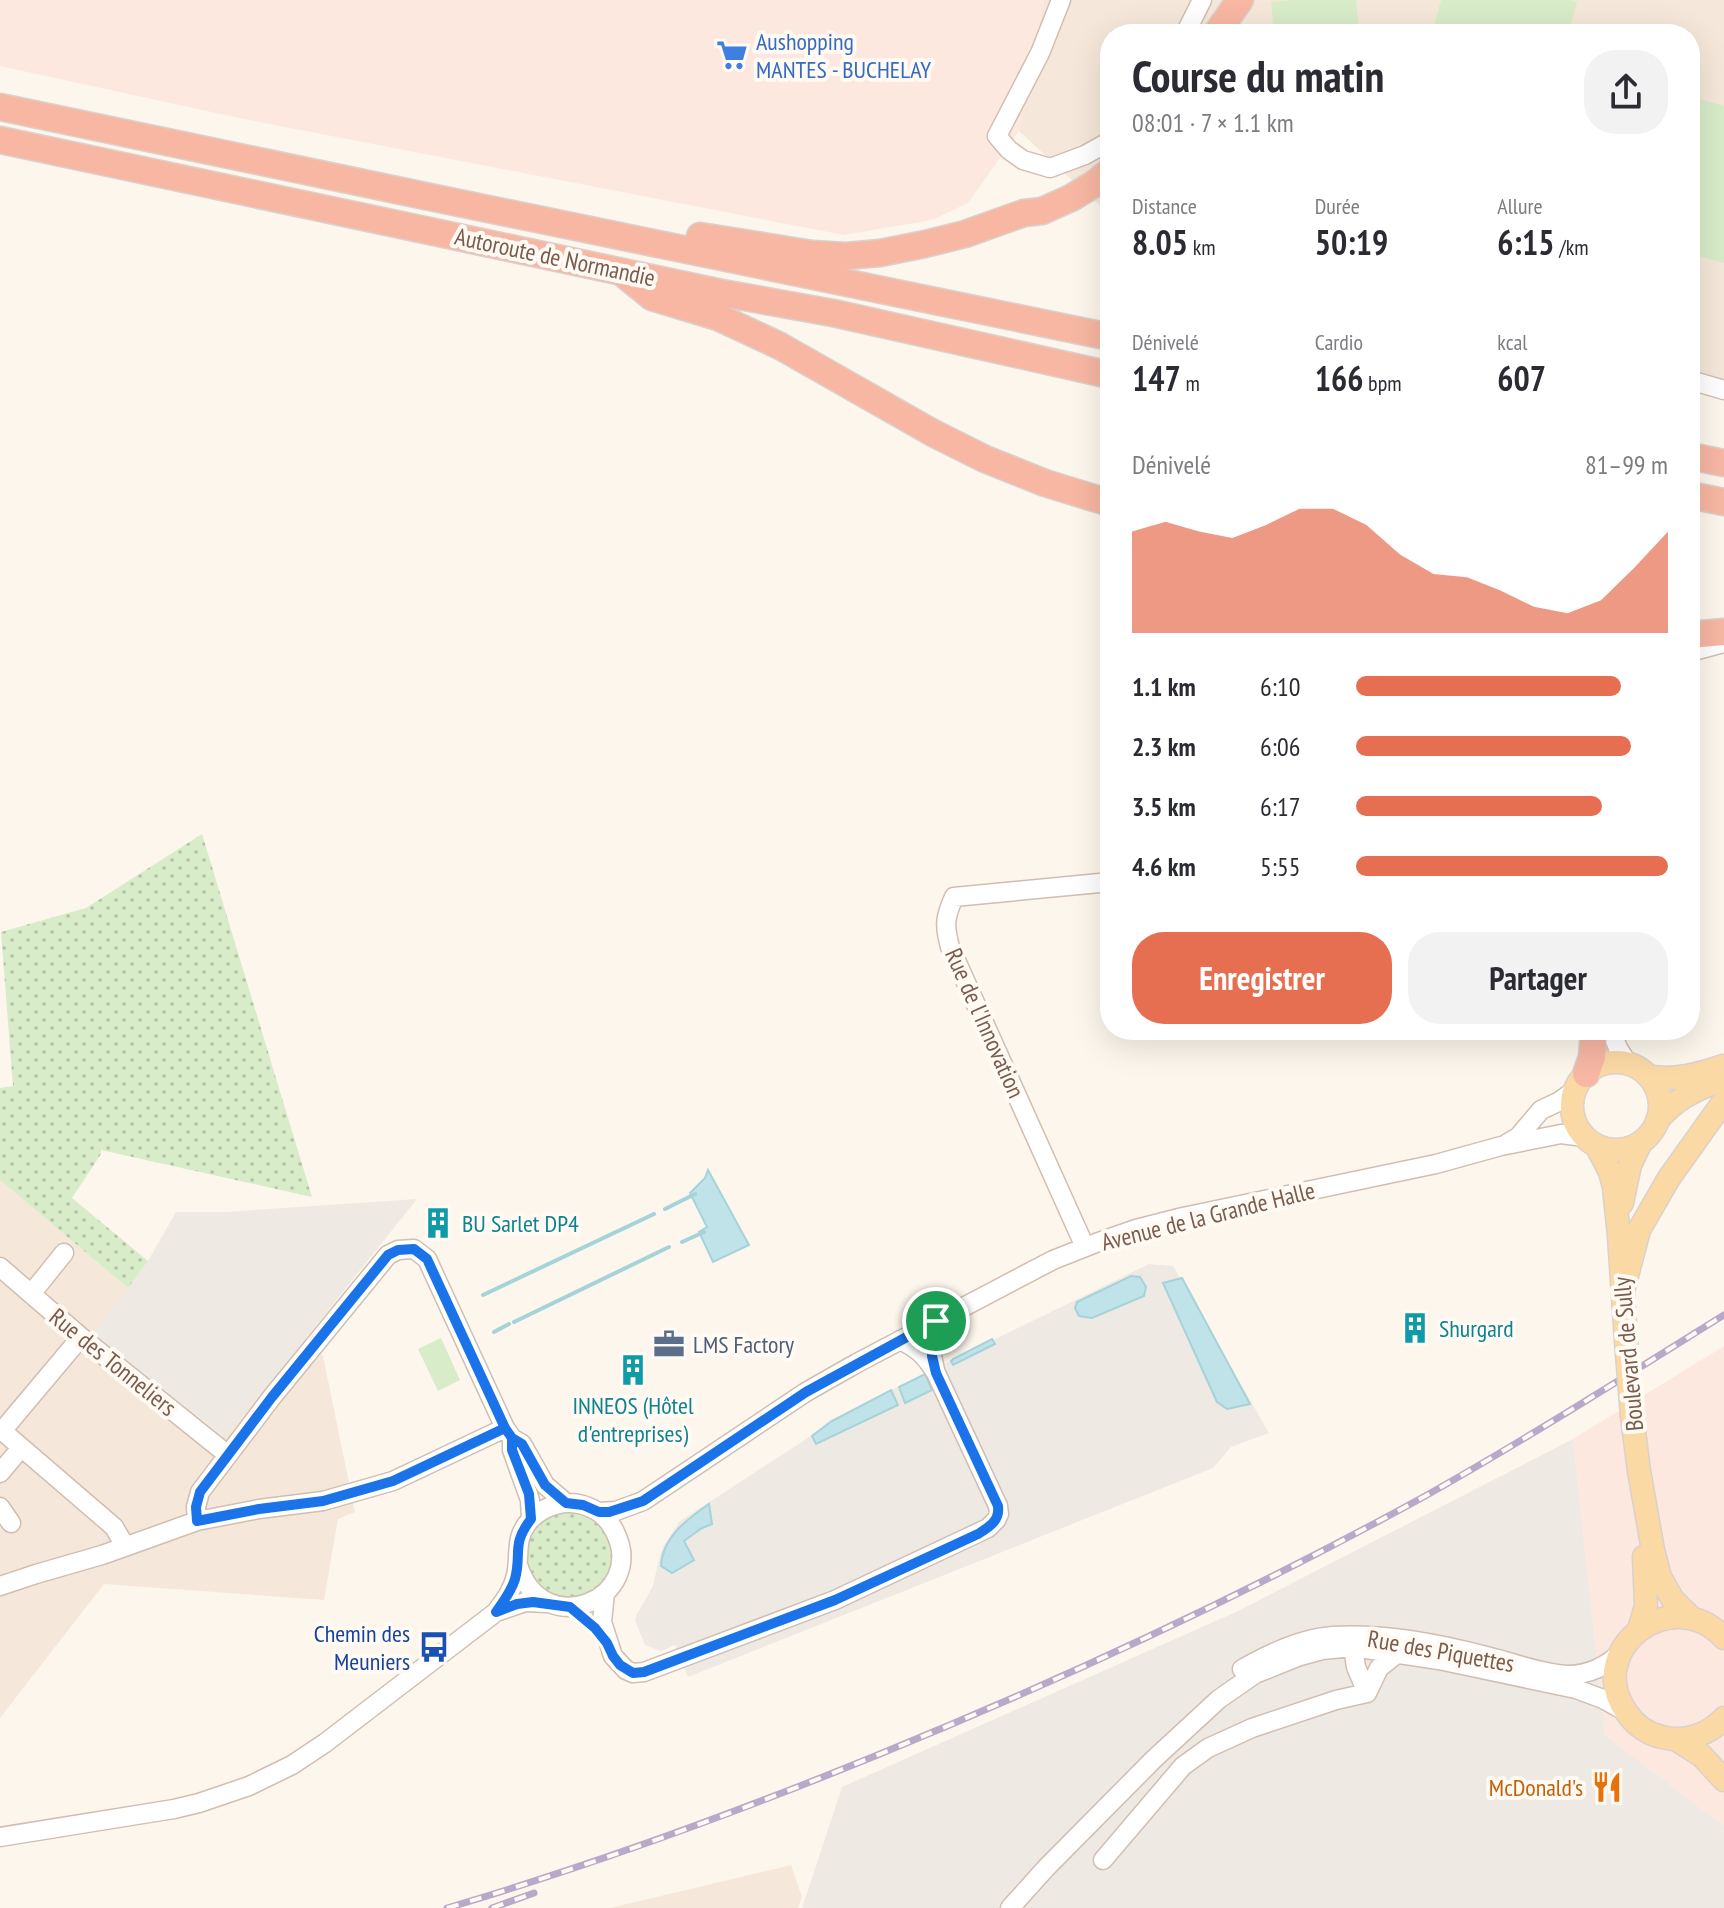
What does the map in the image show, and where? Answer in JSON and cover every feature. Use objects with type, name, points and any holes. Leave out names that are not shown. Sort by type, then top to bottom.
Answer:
[{"type":"highway","points":[[1223,24],[1240,0]]},
{"type":"highway","name":"Autoroute de Normandie","points":[[0,107],[1100,335]]},
{"type":"highway","name":"Autoroute de Normandie","points":[[0,140],[833,313],[1100,373]]},
{"type":"highway","points":[[642,240],[660,229],[812,254],[846,256],[880,253],[965,234],[1024,213],[1068,190],[1100,164]]},
{"type":"highway","points":[[1024,213],[1042,211],[1071,198],[1100,179]]},
{"type":"highway","points":[[620,271],[652,297],[718,317],[749,331],[973,454],[1045,483],[1100,500]]},
{"type":"highway","points":[[1700,458],[1724,463]]},
{"type":"highway","points":[[1700,497],[1724,502]]},
{"type":"highway","points":[[1700,634],[1724,632]]},
{"type":"highway","points":[[1580,1082],[1592,1057],[1593,1040]]},
{"type":"main road","points":[[1590,1141],[1607,1149],[1619,1150],[1641,1142],[1652,1131],[1660,1110],[1658,1095],[1648,1076],[1638,1068],[1628,1064],[1599,1066],[1580,1082],[1572,1103],[1578,1130],[1590,1141],[1612,1178],[1619,1236]]},
{"type":"main road","points":[[1648,1076],[1679,1077],[1724,1066]]},
{"type":"main road","points":[[1657,1121],[1684,1095],[1724,1078]]},
{"type":"main road","points":[[1623,1291],[1639,1230],[1669,1178],[1724,1101]]},
{"type":"main road","points":[[1619,1236],[1627,1177],[1641,1142]]},
{"type":"main road","name":"Boulevard de Sully","points":[[1619,1236],[1639,1471]]},
{"type":"main road","points":[[1639,1471],[1660,1577],[1673,1600],[1693,1619]]},
{"type":"main road","points":[[1639,1471],[1646,1606],[1639,1630]]},
{"type":"main road","points":[[1724,1638],[1712,1627],[1693,1619],[1667,1617],[1639,1630],[1622,1651],[1616,1668],[1618,1695],[1625,1711],[1634,1722],[1657,1736],[1675,1739],[1701,1735],[1724,1718]]},
{"type":"main road","points":[[1675,1739],[1702,1756],[1724,1780]]},
{"type":"street","points":[[1061,0],[1040,53],[997,136],[1023,160],[1050,168],[1100,146]]},
{"type":"street","points":[[1190,24],[1202,0]]},
{"type":"street","points":[[1700,383],[1724,390]]},
{"type":"street","points":[[1700,649],[1724,643]]},
{"type":"street","name":"Rue de l'Innovation","points":[[1085,1247],[950,947],[945,915],[954,897],[1100,883]]},
{"type":"street","points":[[1614,1040],[1628,1064]]},
{"type":"street","points":[[1501,1146],[1518,1137],[1541,1110],[1558,1102],[1580,1082]]},
{"type":"street","name":"Avenue de la Grande Halle","points":[[599,1512],[616,1511],[643,1501],[806,1392],[1053,1260],[1085,1247],[1171,1220],[1436,1164],[1501,1146],[1561,1134],[1590,1141]]},
{"type":"street","points":[[197,1521],[196,1507],[200,1492],[272,1397],[388,1255],[398,1250],[414,1249],[427,1259],[508,1433],[530,1500],[531,1519]]},
{"type":"street","points":[[31,1294],[64,1253]]},
{"type":"street","name":"Rue des Tonneliers","points":[[0,1267],[81,1337],[228,1455]]},
{"type":"street","points":[[936,1321],[932,1356],[936,1373]]},
{"type":"street","points":[[81,1337],[1,1430],[114,1527],[125,1546]]},
{"type":"street","points":[[605,1593],[602,1622],[613,1656],[626,1670],[644,1672],[835,1600],[988,1528],[999,1514],[998,1506],[936,1373],[925,1355],[900,1340]]},
{"type":"street","points":[[508,1433],[522,1444],[545,1485],[566,1503]]},
{"type":"street","points":[[0,1586],[197,1521],[323,1501],[393,1481],[508,1433]]},
{"type":"street","points":[[0,1473],[21,1448]]},
{"type":"street","name":"Avenue de la Grande Halle","points":[[620,1546],[626,1526],[643,1501]]},
{"type":"street","points":[[0,1837],[199,1803],[249,1786],[292,1765],[496,1612],[525,1602],[570,1607],[590,1603],[605,1593],[619,1572],[620,1546],[613,1527],[599,1512],[583,1505],[566,1503],[541,1511],[524,1529],[510,1591],[496,1612]]},
{"type":"street","points":[[0,1507],[11,1523]]},
{"type":"street","points":[[518,1565],[529,1589],[547,1603]]},
{"type":"street","points":[[570,1607],[607,1643]]},
{"type":"street","name":"Rue des Piquettes","points":[[1010,1908],[1154,1759],[1196,1706],[1232,1675],[1266,1655],[1304,1642],[1330,1636],[1360,1641],[1398,1653],[1576,1689],[1625,1711]]},
{"type":"street","name":"Rue des Piquettes","points":[[1360,1641],[1391,1637],[1566,1675],[1598,1669],[1622,1651]]},
{"type":"street","points":[[1360,1641],[1356,1667],[1367,1693]]},
{"type":"street","points":[[1367,1693],[1379,1668],[1398,1653]]},
{"type":"street","points":[[1103,1860],[1183,1766],[1208,1748],[1252,1728],[1367,1693]]},
{"type":"shaded area","points":[[0,0],[1044,0],[1019,131],[968,203],[932,220],[844,235],[239,118],[0,66]]},
{"type":"shaded area","points":[[1044,0],[1724,0],[1724,389],[1700,383],[1700,24],[1100,24],[1100,206],[1019,131]]},
{"type":"shaded area","points":[[0,1180],[128,1288],[95,1333],[223,1437],[306,1338],[323,1356],[355,1512],[338,1519],[324,1600],[104,1584],[0,1718]]},
{"type":"shaded area","points":[[417,1199],[224,1437],[94,1333],[148,1261],[176,1212],[226,1212]]},
{"type":"shaded area","points":[[1149,1264],[1173,1266],[1269,1433],[1231,1447],[1213,1468],[688,1677],[675,1645],[661,1651],[645,1645],[635,1620],[653,1586],[664,1545],[680,1521],[805,1440],[830,1420]]},
{"type":"shaded area","points":[[1724,1346],[1724,1826],[1605,1735],[1573,1439]]},
{"type":"shaded area","points":[[1573,1439],[1605,1735],[1724,1826],[1724,1908],[802,1908],[842,1787],[1238,1611]]},
{"type":"shaded area","points":[[791,1865],[802,1897],[798,1908],[610,1908]]},
{"type":"green space","points":[[1356,0],[1358,24],[1273,24],[1271,2]]},
{"type":"green space","points":[[1441,0],[1577,2],[1571,24],[1435,24]]},
{"type":"green space","points":[[1700,99],[1724,106],[1724,263],[1700,257]]},
{"type":"green space","points":[[202,834],[312,1197],[101,1150],[72,1198],[148,1261],[128,1288],[0,1180],[0,1088],[13,1086],[1,932],[86,908]]},
{"type":"green space","points":[[441,1338],[460,1380],[438,1391],[418,1349]]},
{"type":"green space","points":[[569,1513],[593,1520],[605,1532],[612,1556],[605,1580],[593,1592],[569,1599],[545,1592],[533,1580],[526,1556],[533,1532],[545,1520]]},
{"type":"water","points":[[708,1170],[749,1245],[713,1262],[699,1232],[707,1227],[690,1193],[705,1178]]},
{"type":"water","points":[[1131,1276],[1140,1277],[1146,1287],[1144,1296],[1092,1318],[1079,1316],[1075,1308],[1077,1302]]},
{"type":"water","points":[[1182,1278],[1250,1404],[1227,1409],[1217,1402],[1163,1283]]},
{"type":"water","points":[[992,1339],[995,1344],[953,1365],[953,1359]]},
{"type":"water","points":[[925,1374],[932,1390],[905,1403],[899,1387]]},
{"type":"water","points":[[891,1390],[898,1405],[816,1444],[812,1436],[832,1421]]},
{"type":"water","points":[[709,1504],[712,1524],[684,1541],[694,1560],[672,1573],[661,1566],[662,1556],[671,1538],[684,1523]]},
{"type":"waterway","points":[[665,1209],[695,1194]]},
{"type":"waterway","points":[[483,1295],[654,1214]]},
{"type":"waterway","points":[[682,1242],[704,1232]]},
{"type":"waterway","points":[[514,1322],[669,1247]]},
{"type":"waterway","points":[[494,1332],[509,1324]]},
{"type":"railway","points":[[447,1908],[610,1856],[770,1798],[946,1727],[1155,1633],[1427,1495],[1724,1315]]},
{"type":"railway","points":[[492,1908],[534,1893]]},
{"type":"place","name":"Aushopping MANTES - BUCHELAY","points":[[732,55]]},
{"type":"place","name":"BU Sarlet DP4","points":[[438,1223]]},
{"type":"place","name":"Shurgard","points":[[1415,1328]]},
{"type":"place","name":"LMS Factory","points":[[669,1344]]},
{"type":"place","name":"INNEOS (Hôtel d'entreprises)","points":[[633,1370]]},
{"type":"place","name":"Chemin des Meuniers","points":[[434,1647]]},
{"type":"place","name":"McDonald's","points":[[1607,1787]]},
{"type":"route","points":[[936,1321],[806,1392],[643,1501],[616,1511],[599,1512],[583,1505],[566,1503],[545,1485],[522,1444],[512,1438],[505,1428],[393,1481],[323,1501],[197,1521],[196,1507],[200,1492],[272,1397],[388,1255],[398,1250],[414,1249],[427,1259],[512,1438],[512,1450],[529,1494],[531,1519],[519,1541],[515,1578],[507,1598],[496,1612],[533,1602],[570,1607],[595,1628],[620,1665],[633,1673],[644,1672],[835,1600],[978,1534],[996,1520],[998,1506],[936,1373],[932,1356],[936,1321]]}]
